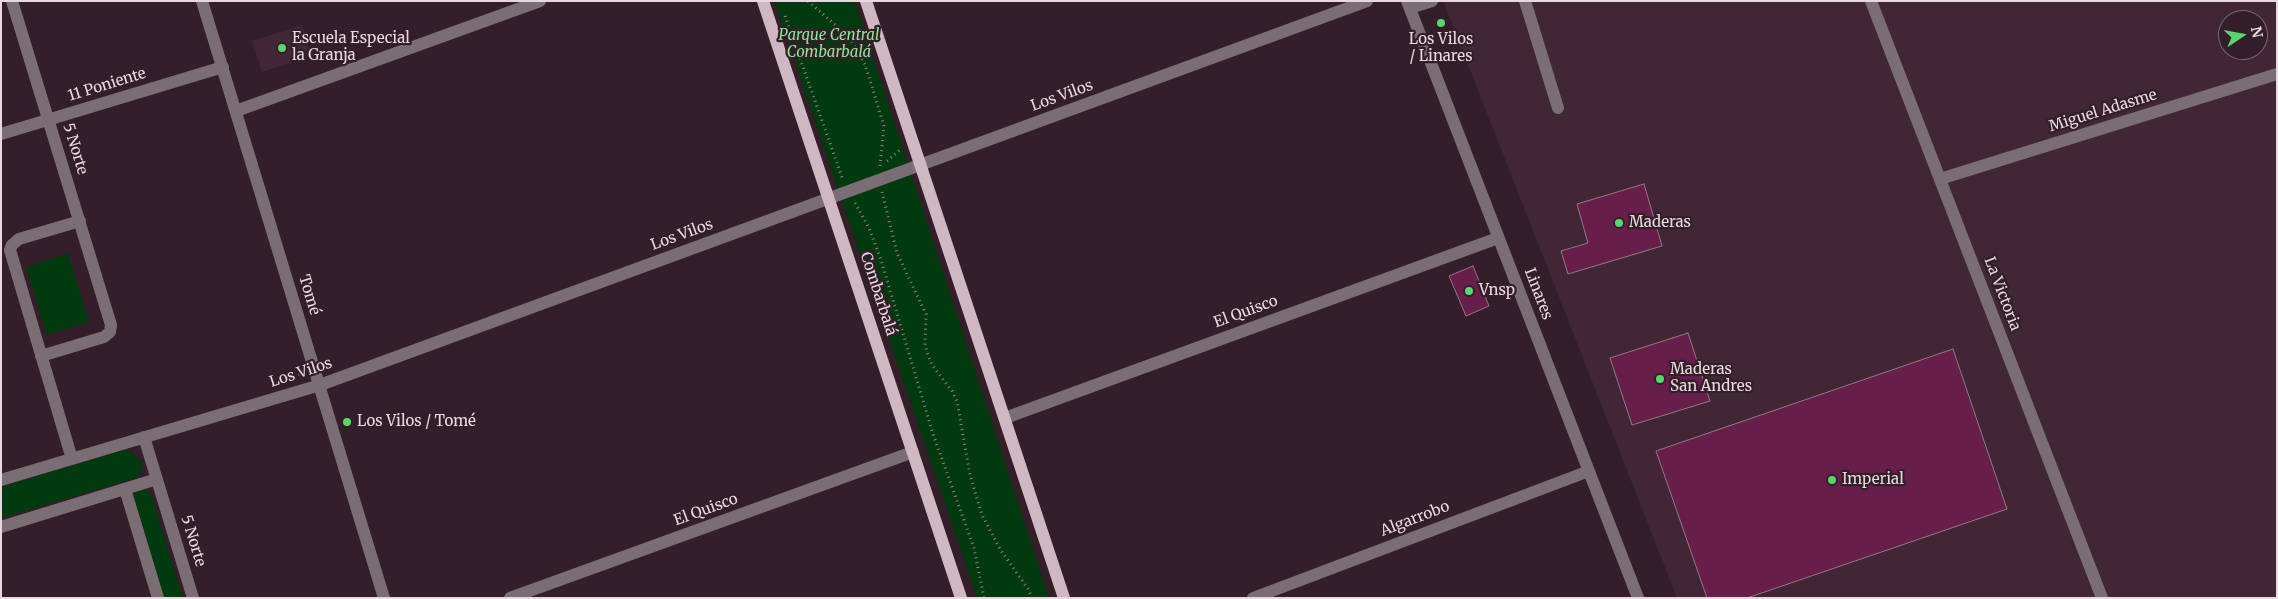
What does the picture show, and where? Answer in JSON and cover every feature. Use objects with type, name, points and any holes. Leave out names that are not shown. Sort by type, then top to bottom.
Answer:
[{"type":"main road","name":"Combarbalá","points":[[763,1],[961,598]]},
{"type":"main road","points":[[866,1],[1064,598]]},
{"type":"street","name":"5 Norte","points":[[12,1],[111,328],[104,337],[41,356]]},
{"type":"street","name":"Tomé","points":[[202,1],[384,598]]},
{"type":"street","points":[[236,111],[540,1]]},
{"type":"street","name":"Los Vilos","points":[[1,480],[320,385],[829,198],[846,185],[877,172],[921,165],[1366,1]]},
{"type":"street","points":[[1408,5],[1432,1]]},
{"type":"street","points":[[1525,1],[1558,108]]},
{"type":"street","name":"La Victoria","points":[[1871,1],[2102,598]]},
{"type":"street","name":"Linares","points":[[1408,5],[1638,598]]},
{"type":"street","name":"11 Poniente","points":[[1,134],[223,67]]},
{"type":"street","name":"Miguel Adasme","points":[[1940,179],[2277,74]]},
{"type":"street","points":[[72,459],[10,250],[19,239],[80,221]]},
{"type":"street","name":"El Quisco","points":[[1004,418],[1498,238]]},
{"type":"street","name":"5 Norte","points":[[144,437],[193,598]]},
{"type":"street","name":"El Quisco","points":[[510,598],[913,452]]},
{"type":"street","name":"Algarrobo","points":[[1253,598],[1589,471]]},
{"type":"street","points":[[1,527],[157,479]]},
{"type":"street","points":[[125,489],[158,598]]},
{"type":"path","points":[[808,1],[850,38],[865,64],[884,126],[877,172],[897,253],[926,314],[926,345],[928,355],[932,365],[952,391],[957,401],[970,475],[982,514],[1000,549],[1028,588],[1032,598]]},
{"type":"path","points":[[783,10],[846,185],[869,228],[881,260],[933,434],[974,548],[984,598]]},
{"type":"path","points":[[877,172],[912,139]]},
{"type":"path","points":[[819,169],[832,164],[838,181],[846,185]]},
{"type":"path","points":[[846,185],[852,177]]},
{"type":"path","points":[[276,382],[315,370]]},
{"type":"shaded area","points":[[1443,1],[2277,1],[2277,598],[1677,598]]},
{"type":"shaded area","name":"Escuela Especial la Granja","points":[[302,25],[311,56],[262,72],[252,41]]},
{"type":"green space","name":"Parque Central Combarbalá","points":[[774,1],[855,1],[1049,598],[977,598]]},
{"type":"green space","points":[[68,253],[89,322],[47,335],[26,267]]},
{"type":"green space","points":[[124,450],[130,451],[141,461],[142,471],[136,478],[1,518],[1,487]]},
{"type":"green space","points":[[145,488],[151,494],[183,598],[163,598],[134,496],[134,492]]},
{"type":"building","name":"Maderas","points":[[1644,184],[1662,246],[1568,274],[1561,251],[1588,243],[1577,204]]},
{"type":"building","name":"Vnsp","points":[[1473,266],[1489,306],[1466,316],[1449,276]]},
{"type":"building","name":"Maderas San Andres","points":[[1688,333],[1710,401],[1632,425],[1610,358]]},
{"type":"building","name":"Imperial","points":[[1953,349],[2007,509],[1747,598],[1707,598],[1656,451]]},
{"type":"place","name":"Los Vilos / Linares","points":[[1441,23]]},
{"type":"place","name":"Escuela Especial la Granja","points":[[282,48]]},
{"type":"place","name":"Maderas","points":[[1619,223]]},
{"type":"place","name":"Vnsp","points":[[1469,291]]},
{"type":"place","name":"Maderas San Andres","points":[[1660,379]]},
{"type":"place","name":"Los Vilos / Tomé","points":[[347,422]]},
{"type":"place","name":"Imperial","points":[[1832,480]]}]
